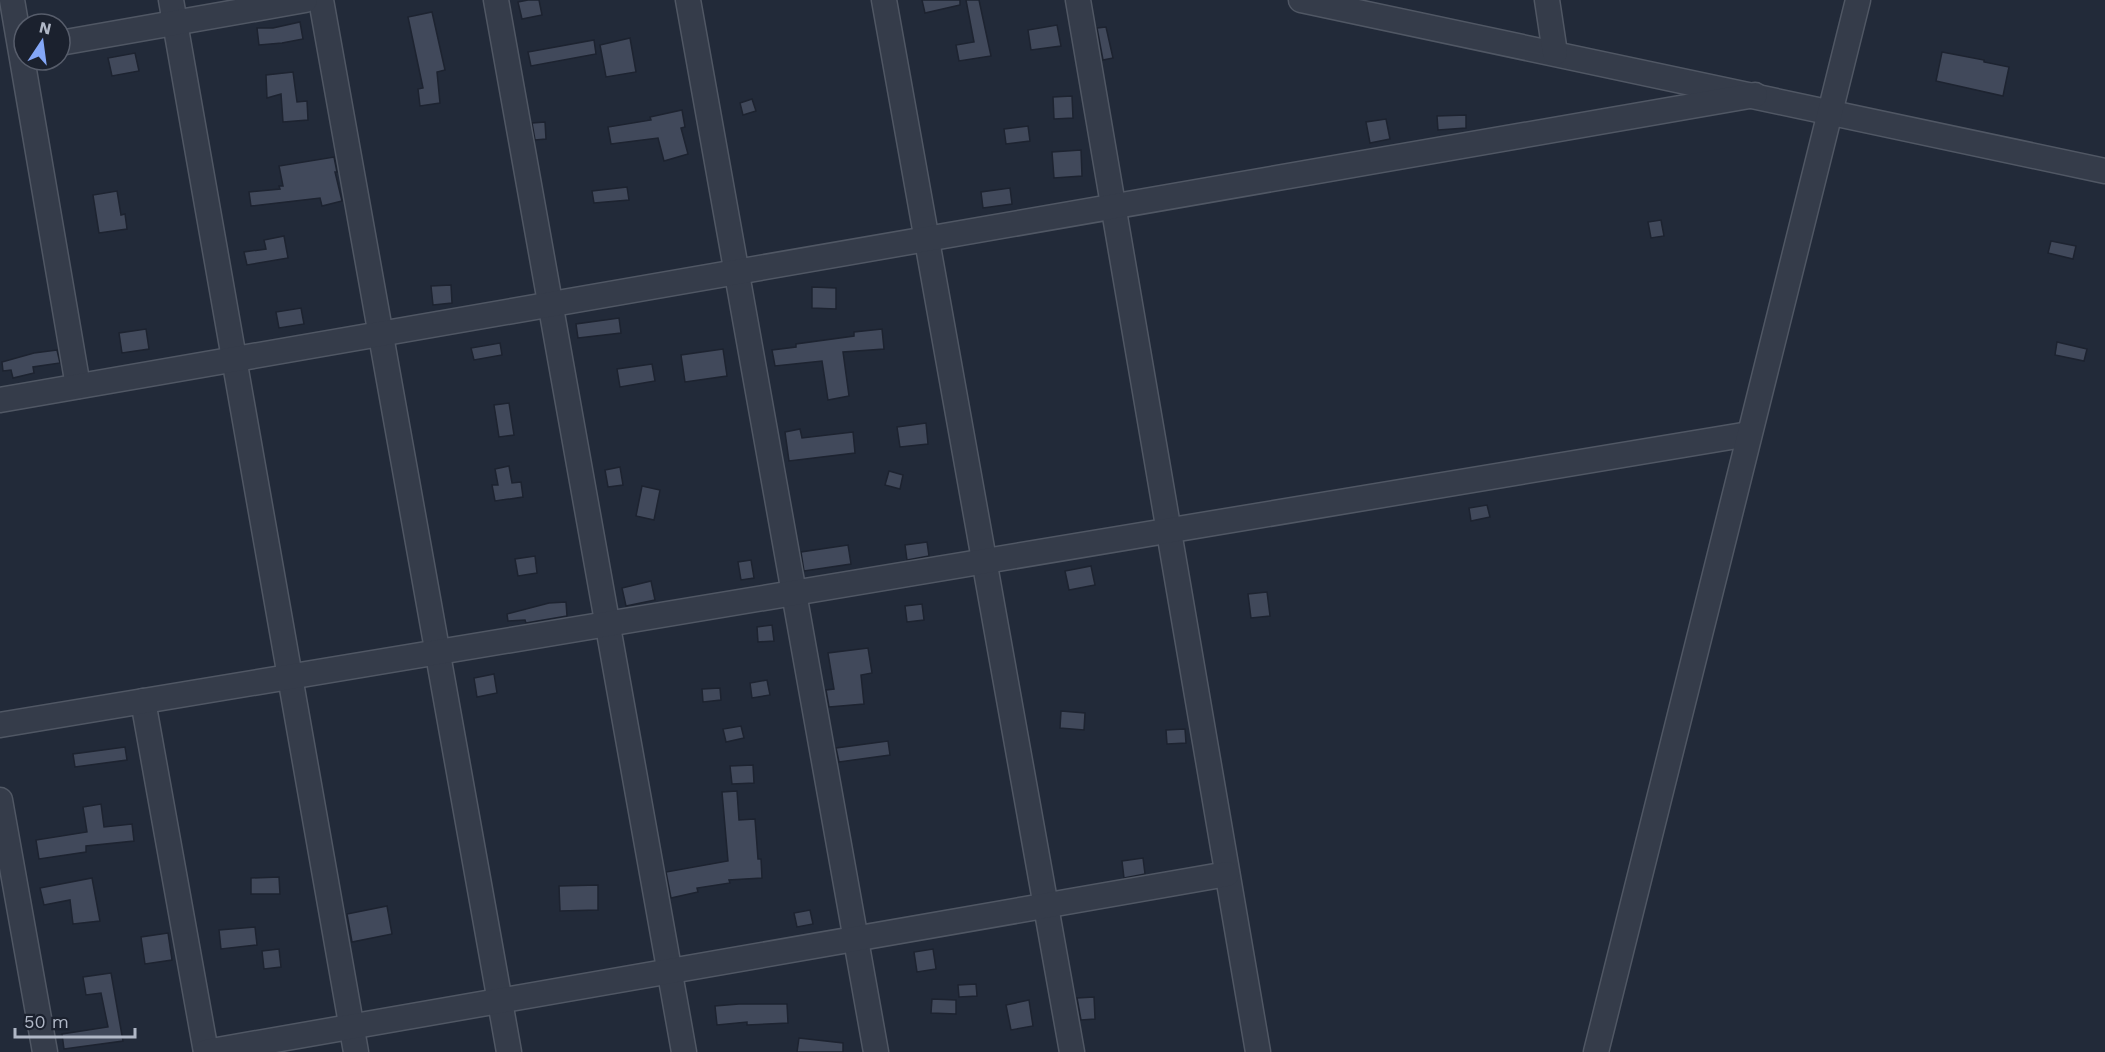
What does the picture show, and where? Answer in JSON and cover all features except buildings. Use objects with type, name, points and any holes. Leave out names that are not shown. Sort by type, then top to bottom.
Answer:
[{"type":"street","points":[[72,40],[173,11],[305,0]]},
{"type":"street","points":[[321,0],[509,1052]]},
{"type":"street","points":[[496,0],[684,1052]]},
{"type":"street","points":[[688,0],[876,1052]]},
{"type":"street","points":[[884,0],[1072,1052]]},
{"type":"street","points":[[1078,0],[1258,1052]]},
{"type":"street","points":[[1301,0],[2105,171]]},
{"type":"street","points":[[1547,0],[1555,53]]},
{"type":"street","points":[[1596,1052],[1749,434],[1832,112],[1858,0]]},
{"type":"street","points":[[173,11],[356,1052]]},
{"type":"street","points":[[19,72],[78,386]]},
{"type":"street","points":[[0,400],[1755,95]]},
{"type":"street","points":[[0,725],[1749,434]]},
{"type":"street","points":[[143,701],[206,1052],[1227,874]]},
{"type":"street","points":[[0,800],[45,1052]]}]
